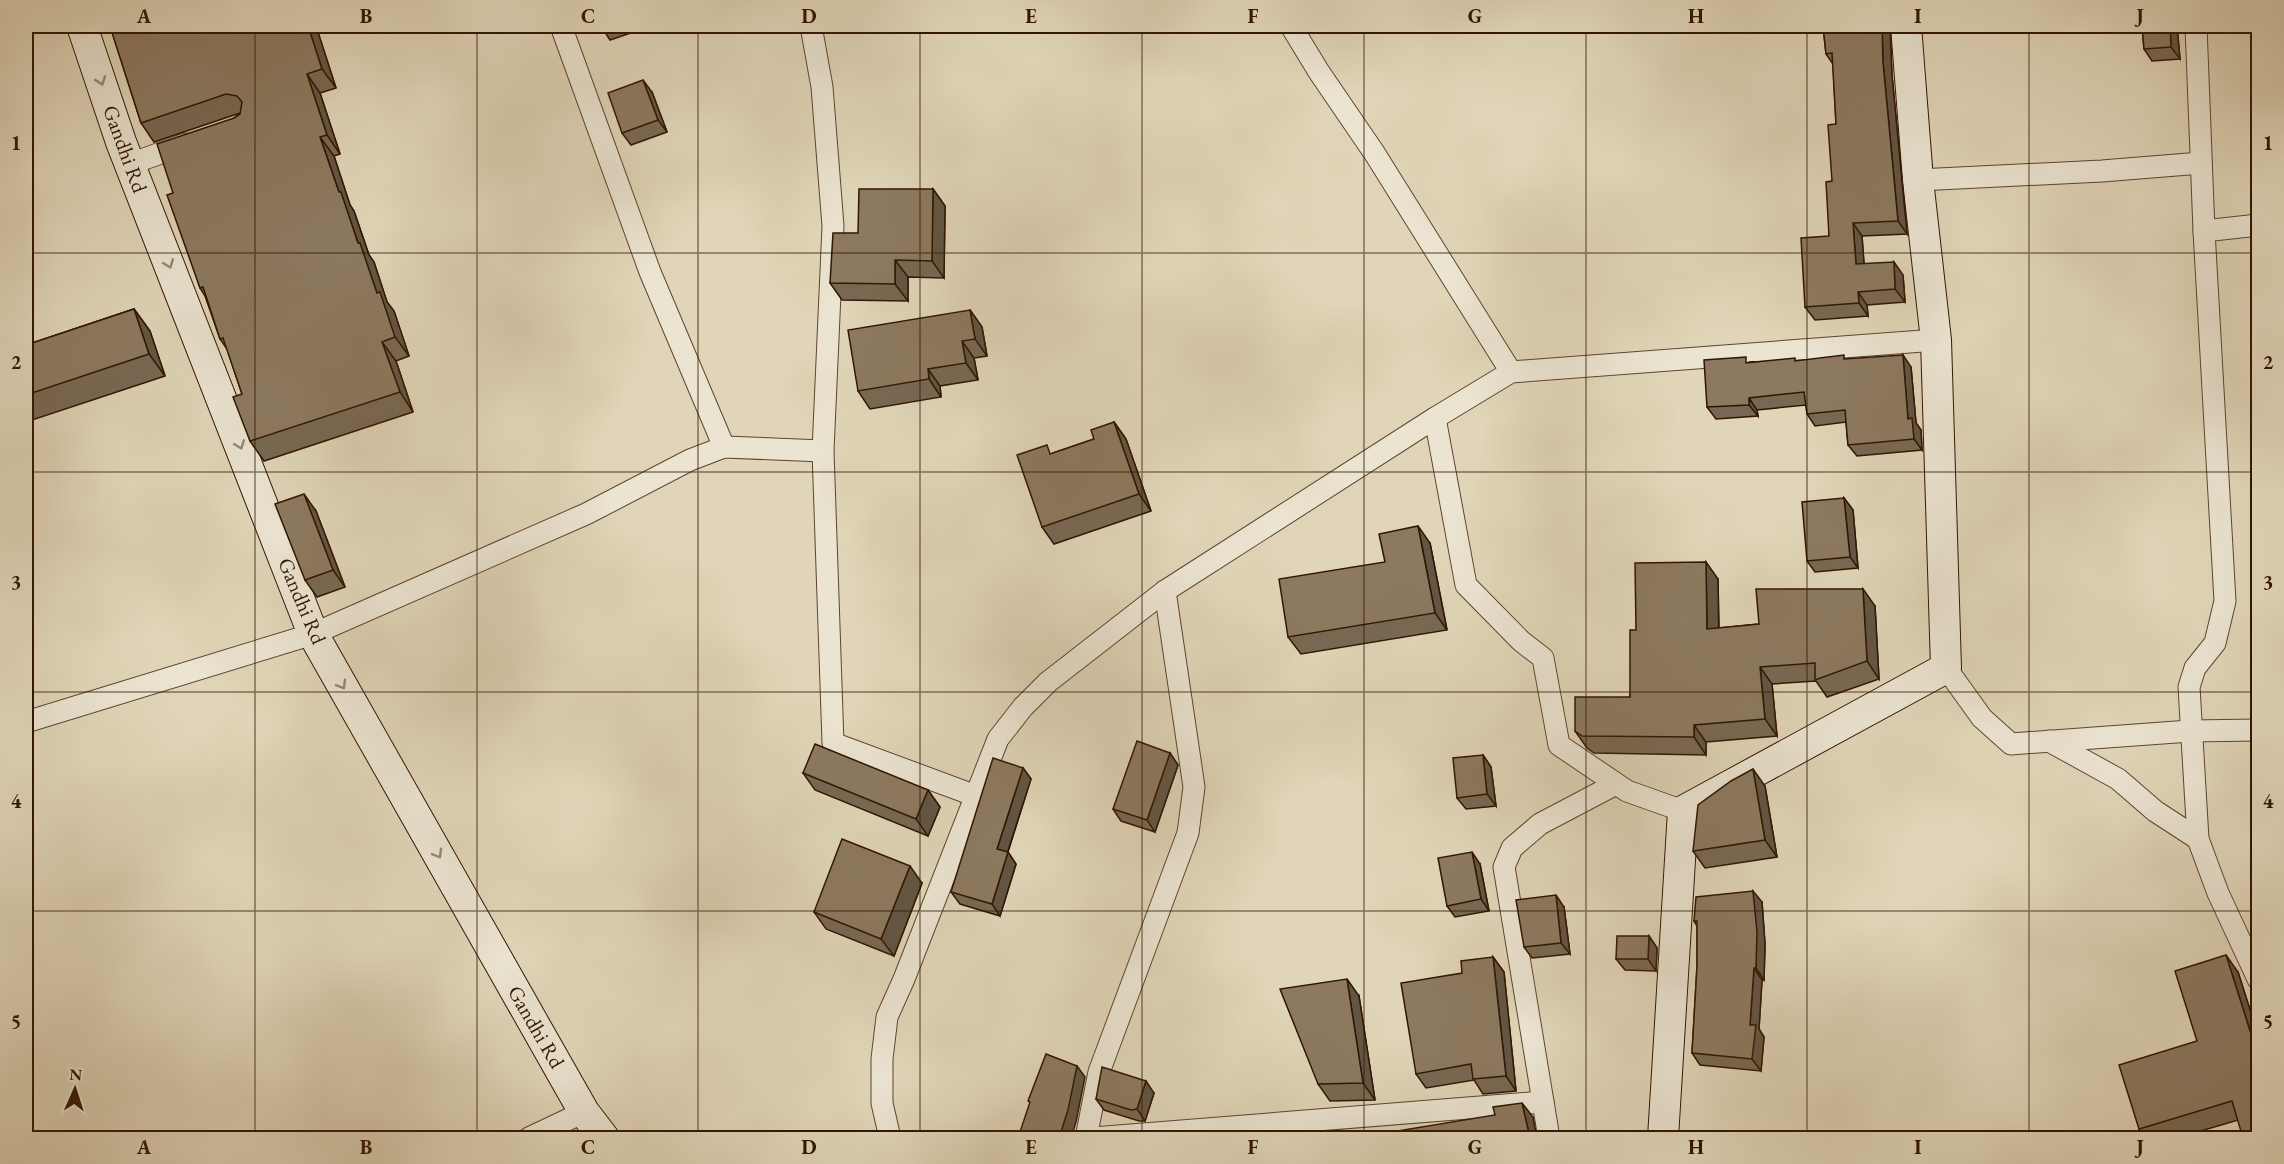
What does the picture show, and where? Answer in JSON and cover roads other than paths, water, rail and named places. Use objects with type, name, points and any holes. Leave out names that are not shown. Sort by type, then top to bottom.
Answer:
[{"type":"street","name":"Gandhi Rd","points":[[82,26],[130,164],[313,634],[585,1112],[604,1138]]},
{"type":"street","points":[[561,26],[650,272],[724,447]]},
{"type":"street","points":[[811,26],[822,87],[833,226],[823,451],[833,743],[976,796]]},
{"type":"street","points":[[1291,26],[1319,72],[1375,154],[1511,372]]},
{"type":"street","points":[[1906,26],[1918,180],[1936,340],[1946,668],[1982,718],[2011,744],[2190,731],[2259,730]]},
{"type":"street","points":[[2196,26],[2204,231],[2224,601],[2215,643],[2194,668],[2188,687],[2190,731],[2198,839],[2218,893],[2259,979]]},
{"type":"street","points":[[130,164],[209,137]]},
{"type":"street","points":[[1918,180],[2102,171],[2202,163]]},
{"type":"street","points":[[2204,231],[2259,225]]},
{"type":"street","points":[[890,1138],[882,1103],[882,1059],[887,1017],[998,739],[1048,682],[1166,591],[1435,418],[1511,372],[1936,340]]},
{"type":"street","points":[[1435,418],[1466,585],[1521,641],[1543,658],[1558,745],[1626,791],[1683,812],[1946,668]]},
{"type":"street","points":[[26,722],[313,634],[586,514],[690,460],[724,447],[823,451]]},
{"type":"street","points":[[1086,1138],[1099,1072],[1188,833],[1194,787],[1166,591]]},
{"type":"street","points":[[2049,741],[2118,779],[2155,811],[2198,839]]},
{"type":"street","points":[[1549,1138],[1504,867],[1512,848],[1540,824],[1616,784]]},
{"type":"street","points":[[1664,1138],[1683,812]]},
{"type":"street","points":[[1094,1138],[1543,1102]]},
{"type":"street","points":[[529,1138],[585,1112]]}]
